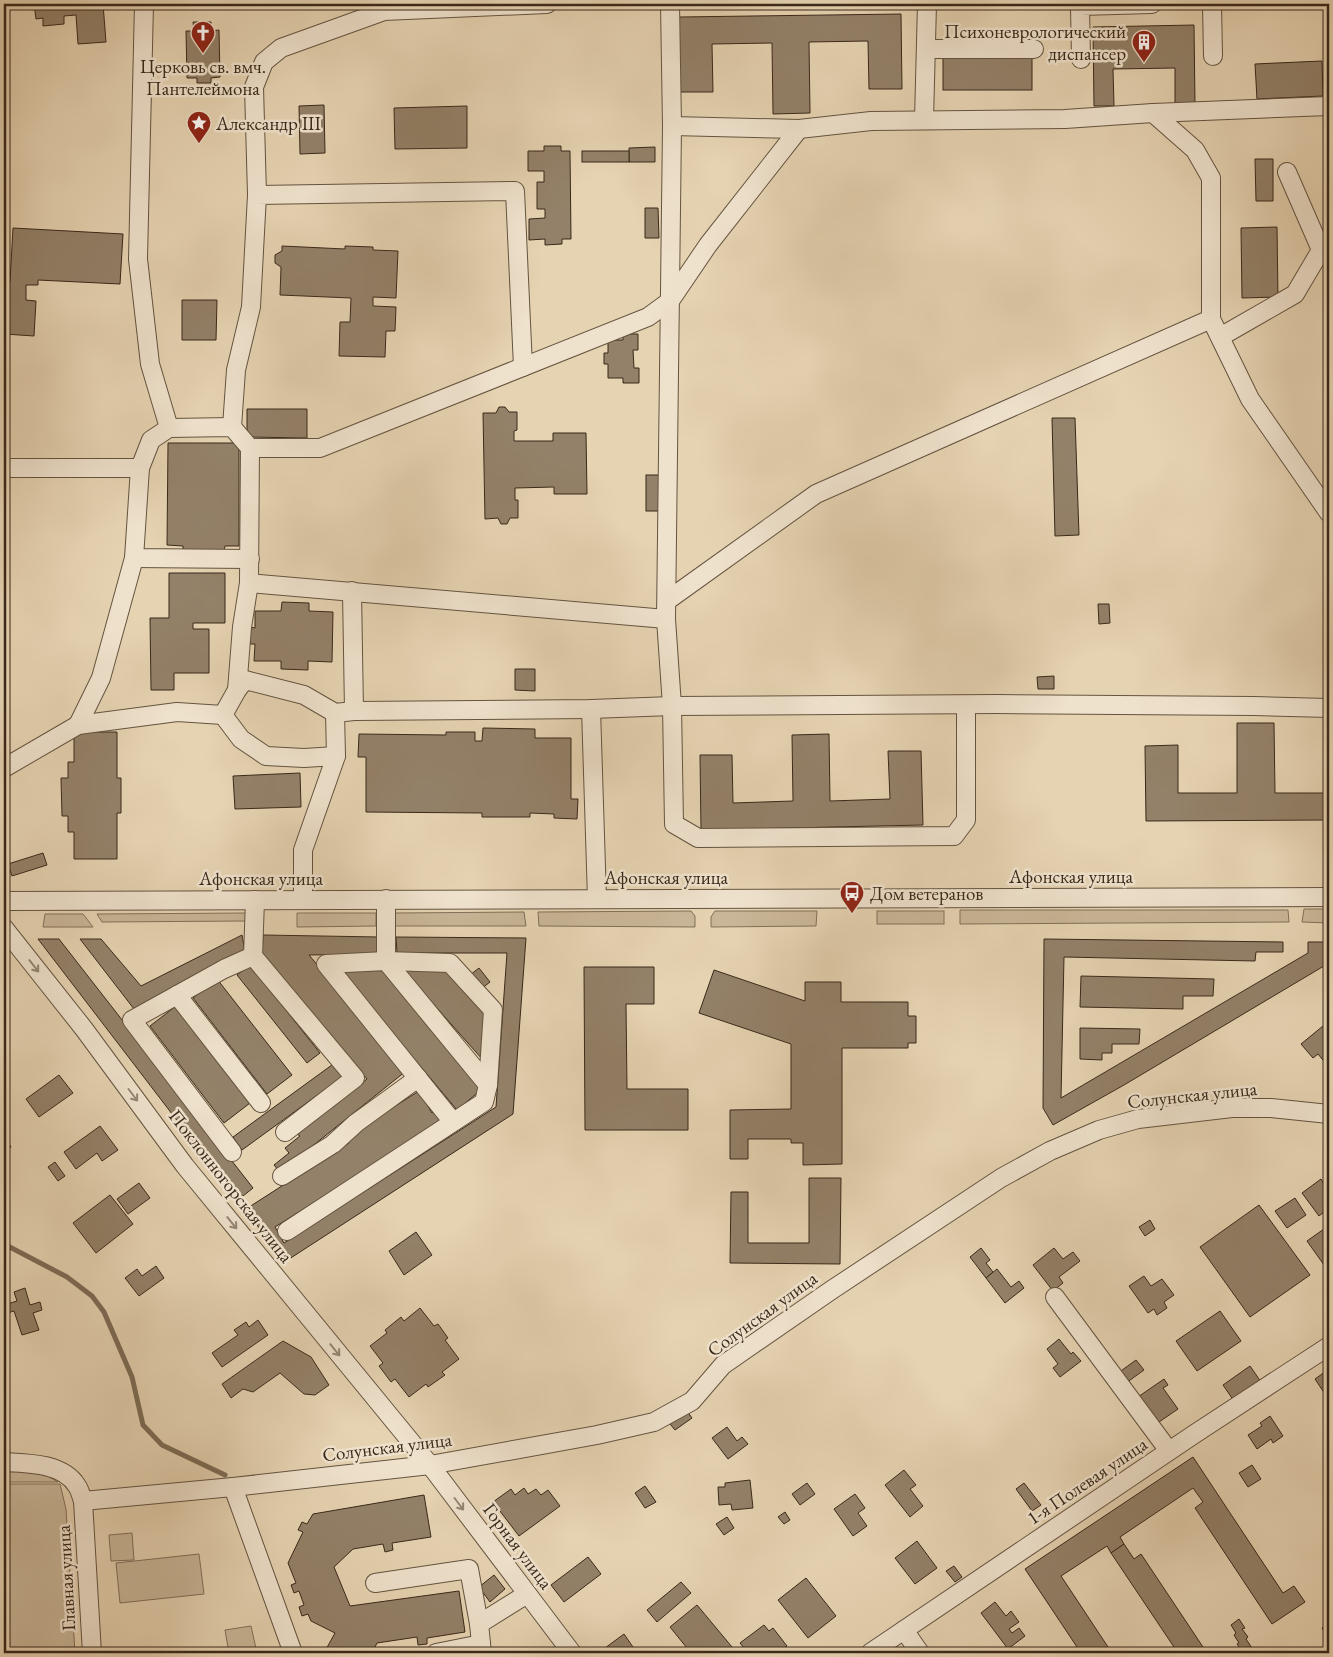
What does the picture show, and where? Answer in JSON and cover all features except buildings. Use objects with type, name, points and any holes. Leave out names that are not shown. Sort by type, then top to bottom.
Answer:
[{"type":"street","points":[[144,4],[138,259],[150,364],[169,428]]},
{"type":"street","points":[[237,690],[242,626],[249,583],[250,448],[232,427],[236,370],[251,307],[257,195],[254,87],[264,62],[281,48],[384,11],[547,4]]},
{"type":"street","points":[[670,4],[672,126],[668,600],[666,619],[672,706],[674,824],[698,838],[954,836],[966,820],[966,705]]},
{"type":"street","points":[[924,120],[927,4]]},
{"type":"street","points":[[1081,59],[1080,6],[1152,4]]},
{"type":"street","points":[[1212,4],[1213,56]]},
{"type":"street","points":[[926,50],[1034,49]]},
{"type":"street","points":[[672,126],[799,128],[871,121],[1065,118],[1329,106]]},
{"type":"street","points":[[1153,113],[1196,150],[1211,178],[1211,319],[1250,400],[1329,513]]},
{"type":"street","points":[[250,448],[320,448],[648,317],[670,301],[708,245],[799,128]]},
{"type":"street","points":[[1220,337],[1295,294],[1321,250],[1287,172]]},
{"type":"street","points":[[257,195],[515,191],[523,366]]},
{"type":"street","points":[[668,600],[816,494],[1211,319]]},
{"type":"street","points":[[78,725],[101,678],[134,558],[140,468],[151,440],[169,428],[232,427]]},
{"type":"street","points":[[4,468],[140,468]]},
{"type":"street","points":[[134,558],[250,559]]},
{"type":"street","points":[[249,583],[666,619]]},
{"type":"street","points":[[352,591],[354,711]]},
{"type":"street","points":[[223,715],[245,680],[304,695],[335,713],[354,711],[590,709],[672,706],[966,705],[1329,708]]},
{"type":"street","points":[[590,709],[597,899]]},
{"type":"street","points":[[4,768],[78,725],[177,712],[223,715]]},
{"type":"street","points":[[303,899],[303,850],[336,756],[335,713]]},
{"type":"street","points":[[223,715],[241,740],[266,756],[304,758],[336,756]]},
{"type":"street","name":"Афонская улица","points":[[4,901],[1329,897]]},
{"type":"street","points":[[386,899],[386,961],[488,1085]]},
{"type":"street","points":[[255,900],[254,956],[355,1078],[285,1132]]},
{"type":"street","name":"Поклонногорская улица","points":[[4,928],[84,1030],[185,1166],[430,1465]]},
{"type":"street","points":[[232,1152],[132,1020],[224,969],[254,956]]},
{"type":"street","points":[[287,1231],[484,1102],[488,1085],[493,1010],[450,963],[386,961],[326,964],[453,1122]]},
{"type":"street","points":[[177,995],[261,1102]]},
{"type":"street","points":[[282,1176],[333,1144],[356,1123],[418,1078]]},
{"type":"street","name":"Солунская улица","points":[[83,1501],[430,1465],[597,1435],[654,1422],[692,1400],[723,1365],[833,1289],[1001,1178],[1050,1151],[1099,1130],[1138,1119],[1232,1108],[1271,1108],[1329,1114]]},
{"type":"street","points":[[1055,1297],[1169,1451]]},
{"type":"street","name":"1-я Полевая улица","points":[[870,1653],[1169,1451],[1329,1346]]},
{"type":"street","points":[[4,1462],[42,1464],[64,1473],[77,1485],[83,1501]]},
{"type":"street","name":"Горная улица","points":[[430,1465],[572,1653]]},
{"type":"street","points":[[232,1487],[294,1653]]},
{"type":"street","name":"Главная улица","points":[[83,1501],[92,1653]]},
{"type":"street","points":[[375,1583],[468,1569],[482,1649],[436,1653]]},
{"type":"street","points":[[479,1624],[527,1594]]},
{"type":"street","points":[[904,1630],[920,1653]]},
{"type":"shaded area","points":[[1304,909],[1329,909],[1329,923],[1302,922]]},
{"type":"shaded area","points":[[960,910],[1288,910],[1289,922],[960,924]]},
{"type":"shaded area","points":[[691,911],[695,916],[695,927],[539,926],[538,912]]},
{"type":"shaded area","points":[[715,911],[817,911],[816,926],[711,927],[711,917]]},
{"type":"shaded area","points":[[877,911],[944,911],[944,924],[877,924]]},
{"type":"shaded area","points":[[524,912],[526,926],[395,926],[395,913]]},
{"type":"shaded area","points":[[246,913],[246,921],[102,922],[97,914]]},
{"type":"shaded area","points":[[297,913],[376,913],[376,926],[297,927]]},
{"type":"shaded area","points":[[45,914],[83,914],[93,927],[43,927]]},
{"type":"shaded area","points":[[27,1471],[44,1474],[58,1482],[4,1482],[4,1472]]},
{"type":"shaded area","points":[[4,1484],[60,1484],[66,1509],[75,1653],[4,1653]]},
{"type":"shaded area","points":[[132,1533],[134,1560],[111,1561],[109,1535]]},
{"type":"shaded area","points":[[199,1554],[204,1594],[120,1603],[116,1563]]},
{"type":"shaded area","points":[[251,1626],[257,1653],[229,1653],[225,1630]]},
{"type":"waterway","points":[[4,1244],[67,1277],[92,1296],[104,1312],[132,1377],[143,1425],[162,1445],[225,1475]]},
{"type":"place","name":"Церковь св. вмч. Пантелеймона","points":[[203,54]]},
{"type":"place","name":"Психоневрологический диспансер","points":[[1144,63]]},
{"type":"place","name":"Александр III","points":[[199,144]]},
{"type":"place","name":"Дом ветеранов","points":[[852,914]]}]
